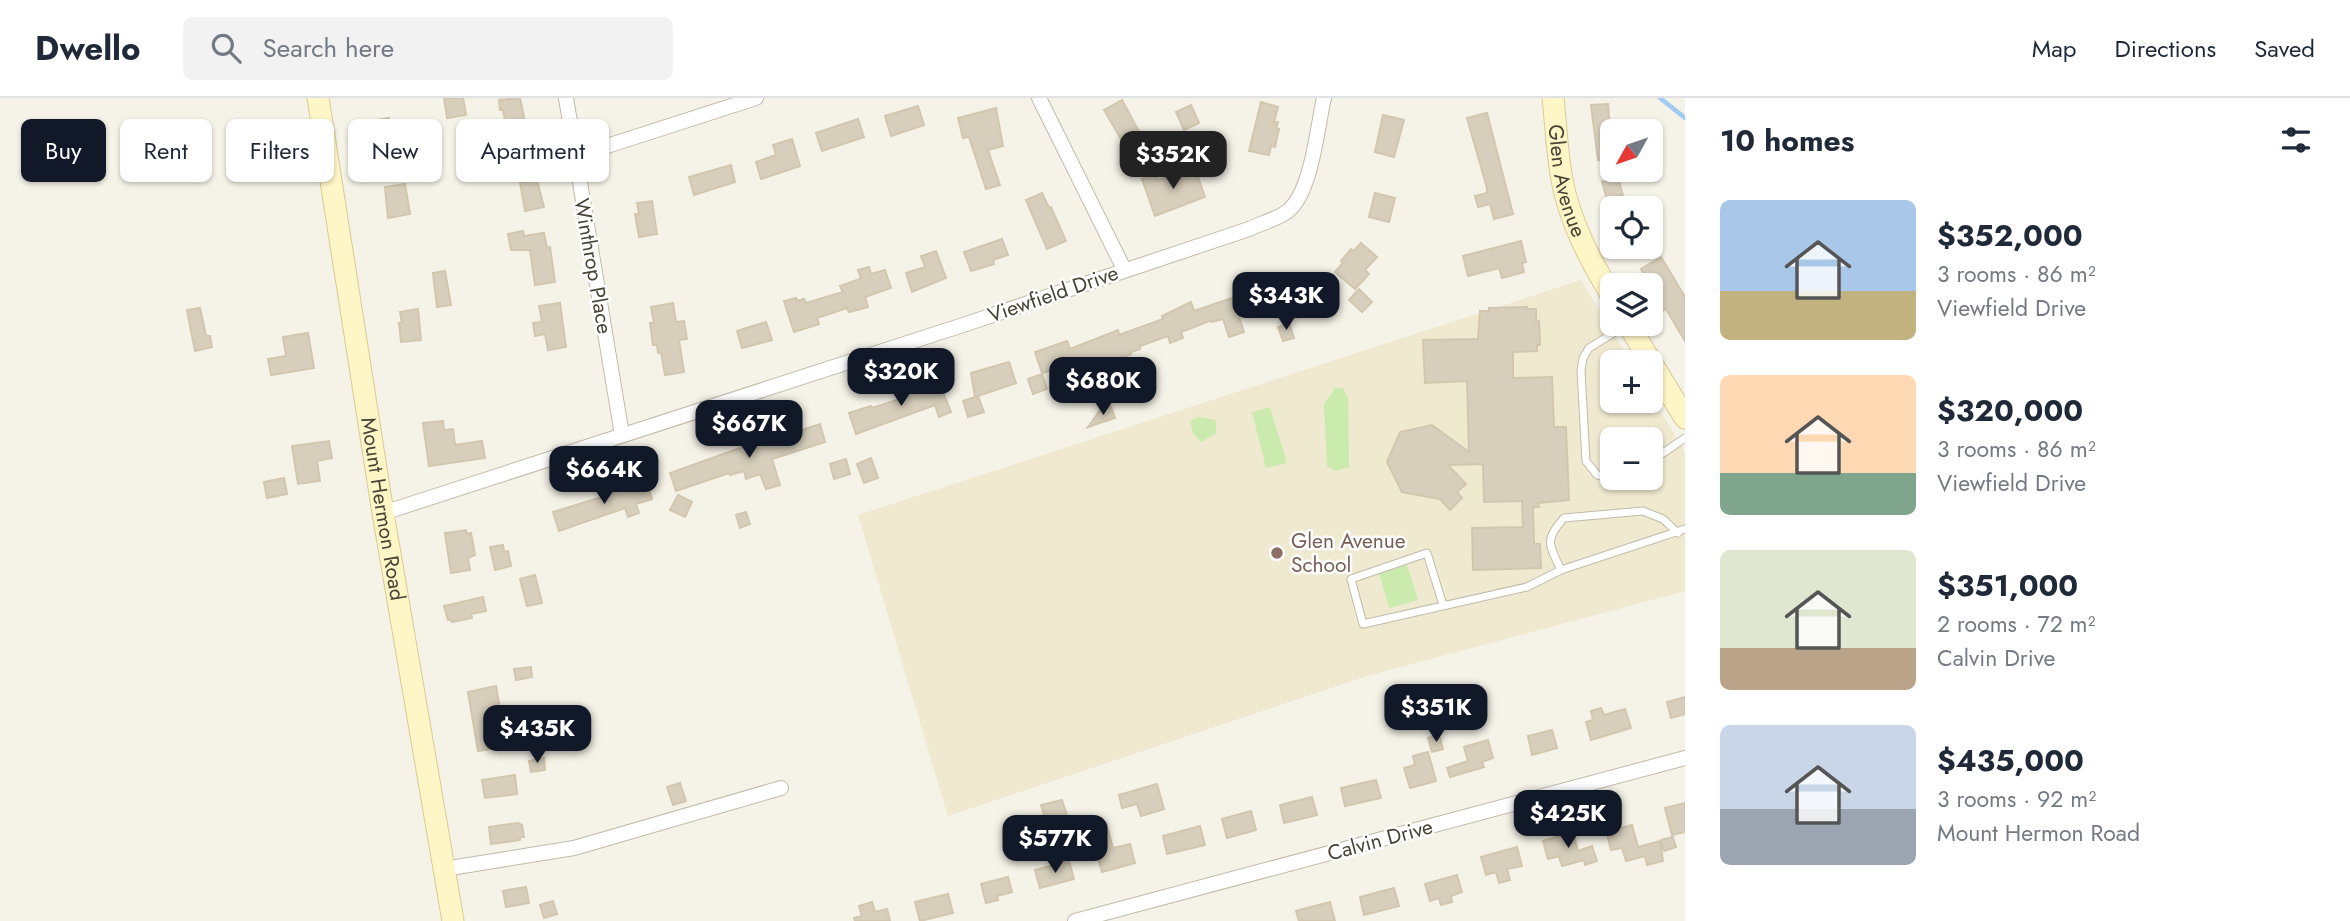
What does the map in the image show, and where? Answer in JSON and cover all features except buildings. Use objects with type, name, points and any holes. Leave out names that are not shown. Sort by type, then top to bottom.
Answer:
[{"type":"main road","name":"Mount Hermon Road","points":[[318,98],[383,513],[453,921]]},
{"type":"main road","name":"Glen Avenue","points":[[1553,98],[1562,179],[1569,208],[1587,253],[1600,275]]},
{"type":"main road","points":[[1636,336],[1685,418]]},
{"type":"street","name":"Winthrop Place","points":[[566,98],[570,119]]},
{"type":"street","points":[[609,145],[756,98]]},
{"type":"street","points":[[1039,98],[1124,269]]},
{"type":"street","name":"Viewfield Drive","points":[[383,513],[951,329],[1249,229],[1287,212],[1298,199],[1306,180],[1324,98]]},
{"type":"street","name":"Winthrop Place","points":[[579,182],[622,435]]},
{"type":"street","name":"Calvin Drive","points":[[1075,921],[1685,758]]},
{"type":"street","points":[[444,869],[574,848],[781,788]]},
{"type":"lane","points":[[1600,476],[1587,461],[1582,364],[1589,348],[1609,336]]},
{"type":"lane","points":[[1663,453],[1685,438]]},
{"type":"lane","points":[[1561,570],[1550,548],[1552,531],[1564,518],[1643,511],[1682,531]]},
{"type":"lane","points":[[1443,605],[1427,553],[1351,579],[1363,624],[1527,587],[1561,570],[1682,531]]},
{"type":"shaded area","name":"Glen Avenue School","points":[[1581,280],[1600,311],[1600,336],[1615,336],[1624,350],[1600,350],[1600,413],[1661,413],[1685,452],[1685,591],[1367,676],[948,816],[858,515]]},
{"type":"green space","points":[[1335,388],[1343,388],[1348,397],[1349,467],[1335,471],[1327,466],[1324,404]]},
{"type":"green space","points":[[1270,407],[1287,463],[1266,468],[1252,412]]},
{"type":"green space","points":[[1199,417],[1216,420],[1216,433],[1201,442],[1193,433],[1190,421]]},
{"type":"green space","points":[[1407,565],[1418,600],[1389,608],[1379,573]]},
{"type":"waterway","points":[[1660,98],[1685,118]]},
{"type":"place","name":"Glen Avenue School","points":[[1277,553]]}]
